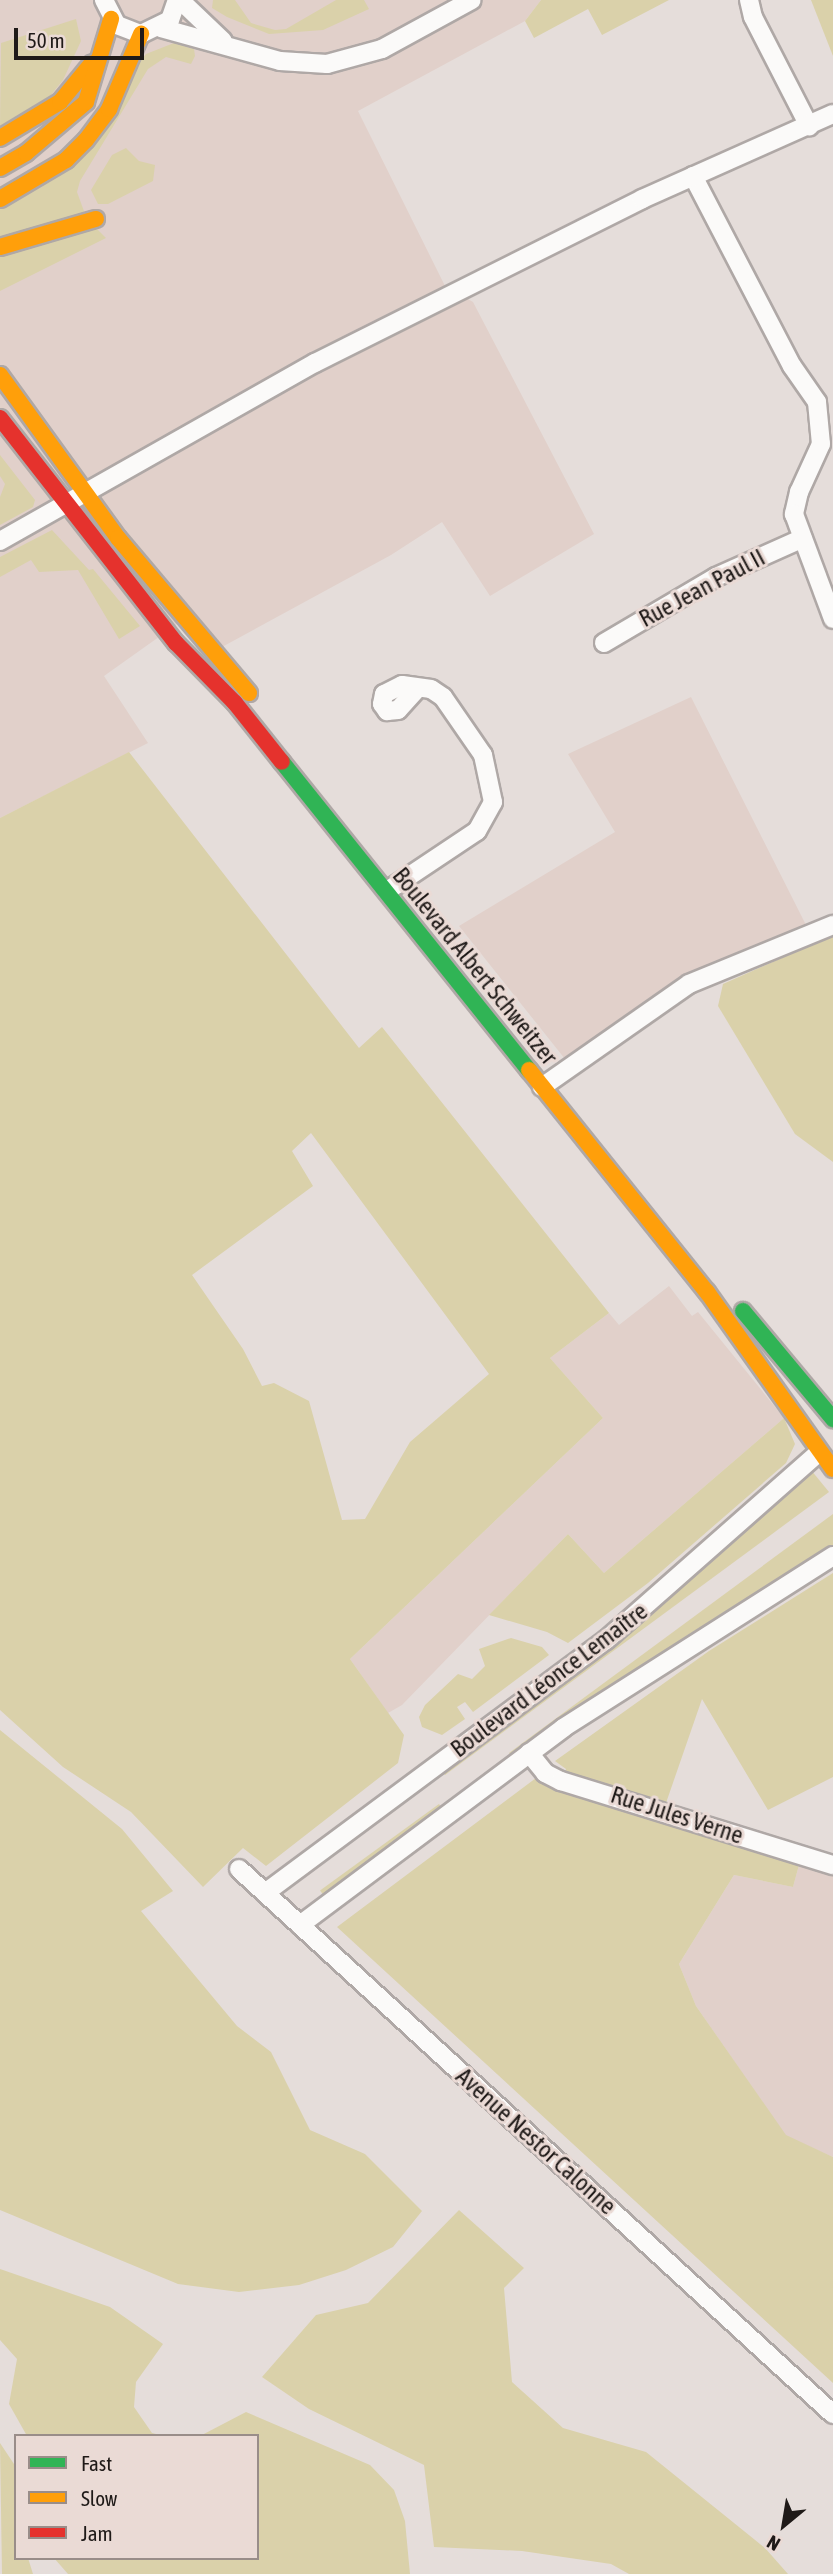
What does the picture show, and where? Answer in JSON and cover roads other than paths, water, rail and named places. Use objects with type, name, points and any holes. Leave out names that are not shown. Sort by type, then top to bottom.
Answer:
[{"type":"main road","points":[[0,168],[26,153],[86,102],[98,74],[100,53],[111,19]]},
{"type":"main road","points":[[0,199],[39,179],[76,151],[109,109],[119,78],[141,34]]},
{"type":"main road","points":[[0,138],[60,102],[100,53]]},
{"type":"main road","points":[[26,153],[39,152],[74,130],[119,78]]},
{"type":"main road","points":[[0,247],[96,219]]},
{"type":"main road","name":"Boulevard Albert Schweitzer","points":[[0,375],[129,551],[393,887],[550,1081],[833,1419]]},
{"type":"main road","name":"Boulevard Albert Schweitzer","points":[[0,418],[176,643],[236,703],[393,887]]},
{"type":"main road","name":"Boulevard Albert Schweitzer","points":[[550,1081],[752,1351],[830,1450],[833,1469]]},
{"type":"street","points":[[104,0],[111,19],[124,30],[141,34],[161,28],[170,20],[179,0],[225,44]]},
{"type":"street","points":[[161,28],[296,64],[348,61],[382,49],[472,0]]},
{"type":"street","points":[[749,0],[753,17],[809,126]]},
{"type":"street","points":[[0,541],[316,363],[693,176],[833,114]]},
{"type":"street","points":[[693,176],[792,366],[817,402],[821,444],[795,503],[803,538],[833,619]]},
{"type":"street","name":"Rue Jean Paul II","points":[[604,643],[716,577],[803,538]]},
{"type":"street","points":[[393,887],[477,831],[488,816],[494,794],[483,755],[460,716],[437,692],[416,690]]},
{"type":"street","points":[[550,1081],[689,984],[833,925]]},
{"type":"street","name":"Boulevard Léonce Lemaître","points":[[265,1892],[606,1640],[830,1450]]},
{"type":"street","name":"Boulevard Léonce Lemaître","points":[[300,1925],[529,1753],[833,1556]]},
{"type":"street","name":"Rue Jules Verne","points":[[529,1753],[545,1773],[561,1781],[833,1865]]},
{"type":"street","name":"Avenue Nestor Calonne","points":[[239,1869],[833,2414]]}]
